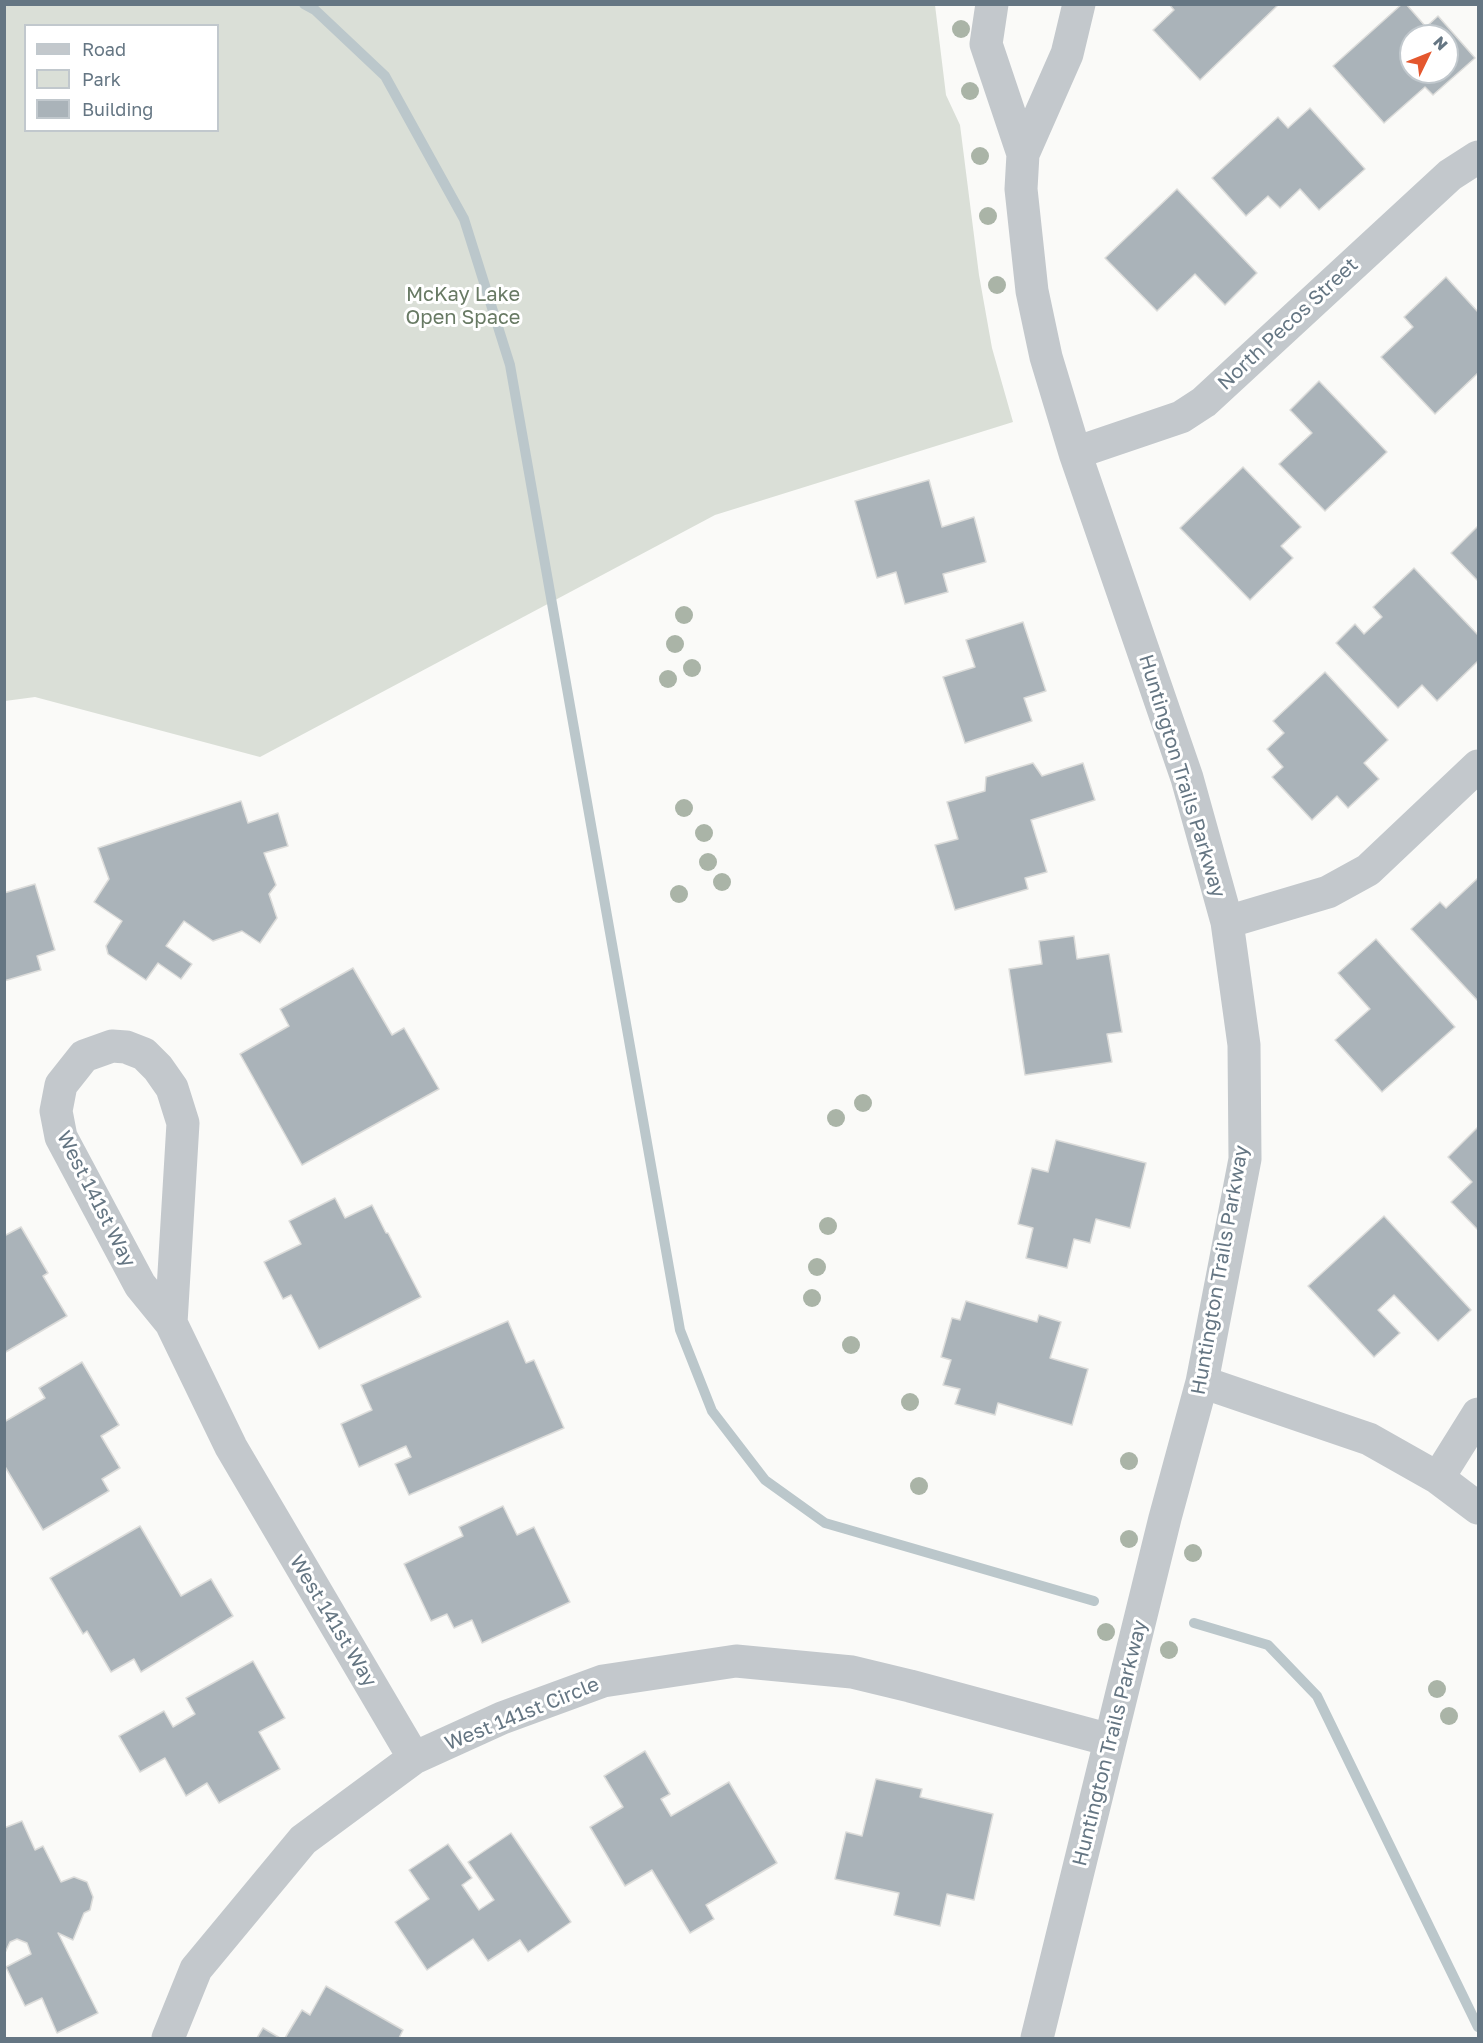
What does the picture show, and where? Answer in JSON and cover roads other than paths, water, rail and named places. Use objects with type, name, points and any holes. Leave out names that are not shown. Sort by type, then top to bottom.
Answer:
[{"type":"street","name":"Huntington Trails Parkway","points":[[992,4],[986,44],[1023,153],[1022,189],[1032,291],[1046,357],[1075,453],[1186,778],[1227,922],[1244,1044],[1245,1159],[1202,1382],[1165,1518],[1037,2038]]},
{"type":"street","name":"Huntington Trails Parkway","points":[[1023,153],[1067,54],[1079,4]]},
{"type":"street","name":"North Pecos Street","points":[[1075,453],[1181,417],[1204,402],[1449,175],[1479,157]]},
{"type":"street","points":[[1227,922],[1328,892],[1368,870],[1479,766]]},
{"type":"street","name":"West 141st Way","points":[[171,1323],[183,1123],[172,1088],[158,1068],[144,1054],[126,1047],[112,1046],[84,1056],[61,1085],[56,1111],[61,1137],[140,1285],[171,1323],[231,1448],[414,1758]]},
{"type":"street","points":[[1202,1382],[1369,1439],[1438,1478],[1479,1508]]},
{"type":"street","points":[[1438,1478],[1479,1414]]},
{"type":"street","name":"West 141st Circle","points":[[168,2038],[196,1969],[303,1840],[414,1758],[502,1718],[603,1681],[736,1661],[852,1672],[1110,1740]]},
{"type":"waterway","points":[[304,4],[315,10],[385,76],[464,219],[510,365],[680,1330],[712,1411],[765,1480],[825,1523],[1094,1601]]},
{"type":"waterway","points":[[1194,1623],[1268,1645],[1317,1696],[1478,2027]]},
{"type":"park label","name":"McKay Lake Open Space","points":[[463,306]]}]
